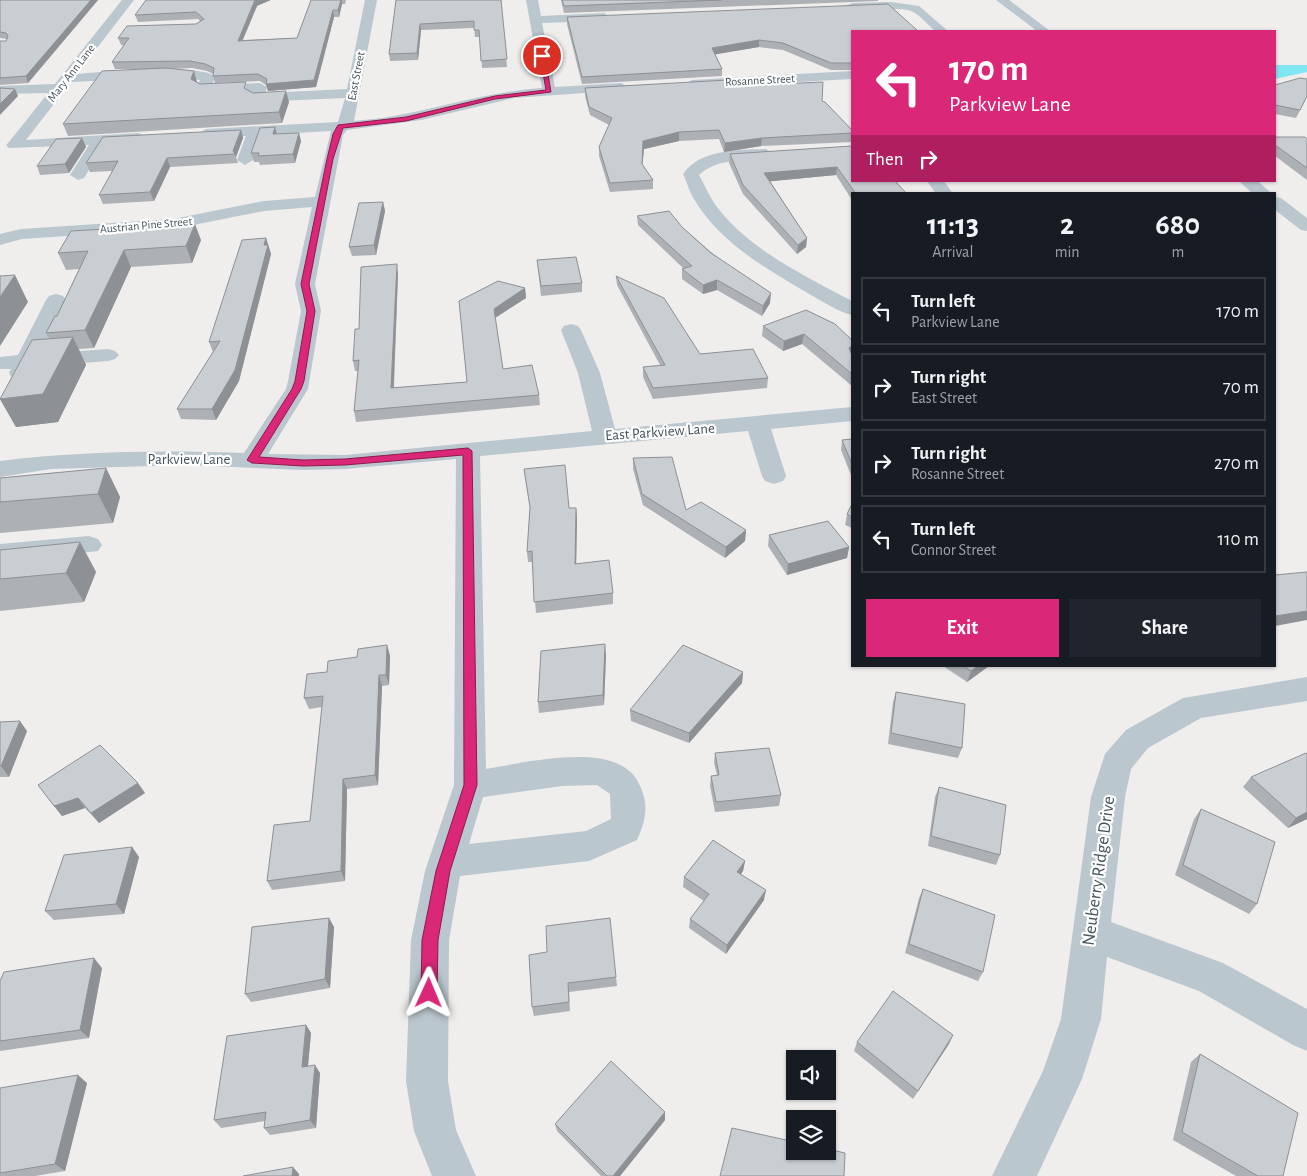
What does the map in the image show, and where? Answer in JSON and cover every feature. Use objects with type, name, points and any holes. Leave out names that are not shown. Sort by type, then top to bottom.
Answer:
[{"type":"street","name":"Mary Ann Lane","points":[[100,140],[14,145],[128,0]]},
{"type":"street","name":"East Street","points":[[252,460],[297,389],[311,311],[305,284],[334,142],[341,126],[348,119],[372,0]]},
{"type":"street","points":[[532,0],[549,91]]},
{"type":"street","points":[[1002,0],[1043,30]]},
{"type":"street","points":[[843,7],[891,5],[915,8],[941,30]]},
{"type":"street","points":[[535,20],[619,16]]},
{"type":"street","points":[[105,30],[124,29]]},
{"type":"street","points":[[766,67],[775,80]]},
{"type":"street","points":[[0,90],[170,73],[208,77],[196,101],[353,94]]},
{"type":"street","name":"Rosanne Street","points":[[677,84],[851,76]]},
{"type":"street","points":[[187,135],[341,126],[406,119],[488,99],[549,91],[638,87]]},
{"type":"street","points":[[245,160],[255,131]]},
{"type":"street","points":[[78,175],[100,140],[149,137]]},
{"type":"street","points":[[777,153],[712,159],[699,165],[692,174],[703,199],[723,225],[770,263],[851,308]]},
{"type":"street","points":[[936,182],[943,192]]},
{"type":"street","points":[[1248,182],[1261,192]]},
{"type":"street","name":"Austrian Pine Street","points":[[0,240],[21,234],[173,224],[264,206],[322,201]]},
{"type":"street","points":[[1276,203],[1307,225]]},
{"type":"street","points":[[1283,228],[1307,225]]},
{"type":"street","points":[[12,387],[56,300]]},
{"type":"street","points":[[571,330],[589,373],[605,436]]},
{"type":"street","points":[[0,363],[108,355]]},
{"type":"street","name":"East Parkview Lane","points":[[468,451],[605,436],[758,424],[851,414]]},
{"type":"street","points":[[758,424],[774,476]]},
{"type":"street","points":[[454,1176],[435,1130],[427,1081],[430,940],[446,862],[470,785],[468,451]]},
{"type":"street","name":"Parkview Lane","points":[[0,469],[51,462],[148,459],[252,460],[303,463],[345,462],[468,451]]},
{"type":"street","points":[[0,554],[89,544]]},
{"type":"street","name":"Neuberry Ridge Drive","points":[[1014,1176],[1061,1079],[1080,1019],[1108,797],[1116,764],[1137,739],[1194,707],[1307,689]]},
{"type":"street","points":[[446,862],[589,846],[624,829],[630,814],[628,795],[620,782],[607,774],[579,771],[470,785]]},
{"type":"street","points":[[1090,933],[1210,976],[1307,1031]]},
{"type":"water","points":[[1276,65],[1307,65],[1307,72],[1276,79]]},
{"type":"building","points":[[0,0],[91,0],[26,76],[0,78],[0,41],[6,41],[8,36],[6,33],[0,32]]},
{"type":"building","points":[[146,0],[255,0],[238,41],[297,38],[311,0],[341,0],[338,10],[333,10],[314,80],[266,84],[267,79],[258,74],[213,76],[214,68],[190,61],[112,62],[129,38],[118,38],[127,26],[196,24],[204,19],[196,12],[135,15]]},
{"type":"building","points":[[396,0],[501,0],[507,59],[481,61],[479,30],[474,30],[474,21],[420,24],[417,53],[389,54]]},
{"type":"building","points":[[562,0],[721,0],[564,6]]},
{"type":"building","points":[[888,4],[917,30],[851,30],[851,63],[831,63],[783,43],[759,40],[712,48],[722,69],[582,77],[567,17]]},
{"type":"building","points":[[166,68],[194,71],[191,79],[200,84],[246,82],[244,88],[253,93],[286,91],[279,112],[63,124],[102,71]]},
{"type":"building","points":[[1300,78],[1307,79],[1307,96],[1300,110],[1276,105],[1276,85]]},
{"type":"building","points":[[728,80],[732,86],[823,82],[822,101],[851,129],[851,133],[762,138],[725,143],[719,130],[679,132],[643,141],[642,164],[653,180],[610,183],[599,147],[612,118],[589,107],[585,88]]},
{"type":"building","points":[[0,88],[15,89],[0,104]]},
{"type":"building","points":[[275,127],[273,134],[299,133],[293,154],[258,156],[259,153],[251,153],[260,128]]},
{"type":"building","points":[[241,130],[233,151],[235,154],[167,158],[150,192],[99,195],[118,161],[86,163],[103,137]]},
{"type":"building","points":[[1276,137],[1305,137],[1307,139],[1307,168],[1276,146]]},
{"type":"building","points":[[82,138],[65,164],[37,166],[56,139]]},
{"type":"building","points":[[851,146],[851,182],[896,182],[905,192],[855,192],[837,167],[764,173],[807,238],[798,245],[743,185],[730,154]]},
{"type":"building","points":[[383,202],[374,245],[349,247],[359,203]]},
{"type":"building","points":[[669,211],[682,227],[711,253],[771,293],[763,306],[717,280],[703,285],[682,269],[692,266],[637,216]]},
{"type":"building","points":[[195,224],[186,246],[124,250],[85,330],[46,333],[55,316],[57,316],[88,251],[58,253],[71,231]]},
{"type":"building","points":[[266,238],[264,245],[268,245],[235,370],[212,409],[177,409],[220,341],[209,342],[242,240]]},
{"type":"building","points":[[576,257],[582,283],[541,286],[537,260]]},
{"type":"building","points":[[397,264],[391,388],[467,382],[459,301],[498,281],[525,288],[494,309],[503,369],[532,365],[539,395],[354,411],[359,360],[353,361],[355,329],[359,329],[361,267]]},
{"type":"building","points":[[15,275],[0,297],[0,276]]},
{"type":"building","points":[[616,276],[664,298],[700,354],[753,349],[768,378],[653,388],[643,367],[665,365]]},
{"type":"building","points":[[806,310],[835,324],[851,339],[851,347],[849,348],[851,353],[851,373],[804,334],[784,341],[763,326]]},
{"type":"building","points":[[73,337],[43,394],[0,399],[32,340]]},
{"type":"building","points":[[851,439],[851,462],[842,440]]},
{"type":"building","points":[[672,457],[686,510],[701,502],[746,530],[726,547],[642,494],[633,458]]},
{"type":"building","points":[[565,465],[569,508],[576,508],[575,564],[609,560],[613,593],[534,602],[532,551],[527,552],[530,507],[524,469]]},
{"type":"building","points":[[106,468],[98,494],[0,502],[0,478]]},
{"type":"building","points":[[851,506],[851,516],[847,514]]},
{"type":"building","points":[[828,521],[849,547],[788,564],[769,535]]},
{"type":"building","points":[[80,542],[66,573],[0,579],[0,550]]},
{"type":"building","points":[[1307,572],[1307,611],[1276,616],[1276,575]]},
{"type":"building","points":[[605,644],[603,695],[538,702],[541,651]]},
{"type":"building","points":[[387,645],[386,675],[379,675],[375,775],[343,779],[341,871],[267,881],[274,825],[310,821],[323,696],[304,698],[307,674],[327,672],[328,661],[357,657],[358,649]]},
{"type":"building","points":[[683,645],[743,672],[689,733],[630,710]]},
{"type":"building","points":[[965,667],[977,667],[971,671]]},
{"type":"building","points":[[896,692],[965,704],[962,748],[891,733]]},
{"type":"building","points":[[20,721],[1,766],[0,766],[0,722]]},
{"type":"building","points":[[100,745],[138,783],[91,813],[78,798],[54,806],[38,785]]},
{"type":"building","points":[[769,748],[781,795],[716,802],[711,776],[719,775],[715,753]]},
{"type":"building","points":[[1306,753],[1307,812],[1296,818],[1251,777]]},
{"type":"building","points":[[939,787],[1006,805],[1000,855],[931,836]]},
{"type":"building","points":[[1201,809],[1275,842],[1257,904],[1183,865]]},
{"type":"building","points":[[713,840],[745,861],[737,872],[766,890],[727,945],[690,919],[709,894],[684,877]]},
{"type":"building","points":[[132,847],[116,904],[45,911],[64,855]]},
{"type":"building","points":[[923,889],[995,915],[983,972],[909,944]]},
{"type":"building","points":[[329,918],[325,979],[245,994],[252,927]]},
{"type":"building","points":[[610,918],[616,977],[568,983],[569,1002],[532,1007],[529,955],[547,952],[546,926]]},
{"type":"building","points":[[94,958],[80,1030],[0,1041],[0,981],[4,972]]},
{"type":"building","points":[[893,991],[953,1035],[918,1091],[857,1042]]},
{"type":"building","points":[[306,1025],[302,1067],[315,1065],[310,1120],[264,1128],[266,1112],[214,1120],[227,1036]]},
{"type":"building","points":[[1200,1054],[1298,1113],[1283,1176],[1258,1176],[1182,1132]]},
{"type":"building","points":[[611,1061],[665,1112],[613,1176],[607,1176],[555,1124]]},
{"type":"building","points":[[78,1075],[55,1164],[0,1173],[0,1088]]},
{"type":"building","points":[[732,1128],[786,1140],[786,1160],[836,1160],[836,1151],[845,1153],[844,1176],[720,1176]]},
{"type":"building","points":[[293,1167],[292,1176],[243,1176]]},
{"type":"route","points":[[429,993],[430,940],[443,871],[470,785],[468,451],[345,462],[303,463],[252,460],[297,389],[311,311],[305,291],[305,284],[330,159],[336,134],[341,126],[406,119],[495,97],[549,91],[542,56]]}]
